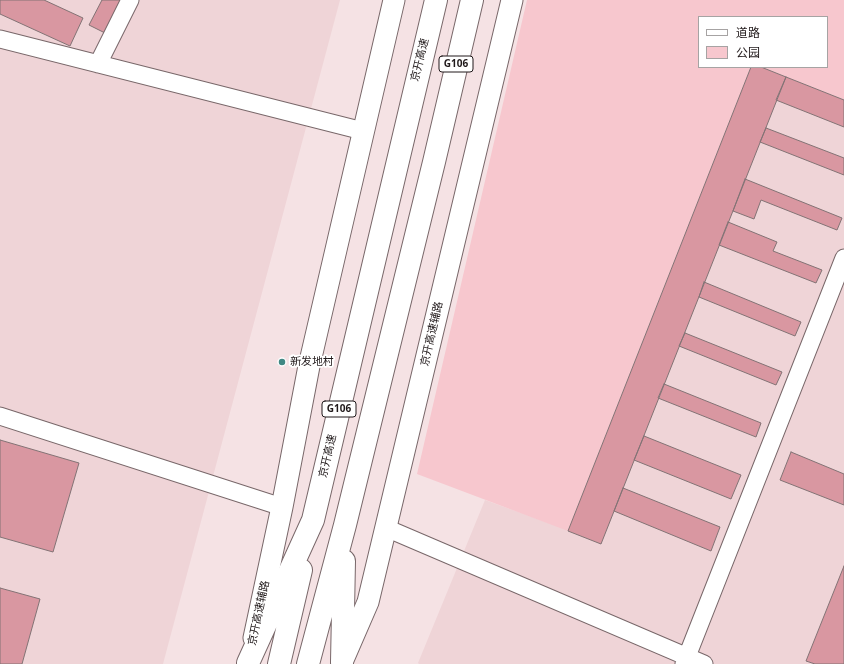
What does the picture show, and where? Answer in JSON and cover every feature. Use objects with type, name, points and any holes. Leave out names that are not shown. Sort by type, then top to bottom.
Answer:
[{"type":"highway","name":"京开高速","points":[[279,664],[405,120],[435,0]]},
{"type":"highway","points":[[248,663],[313,520],[435,0]]},
{"type":"highway","points":[[308,664],[352,498],[473,0]]},
{"type":"highway","name":"G106","points":[[434,162],[473,0]]},
{"type":"highway","points":[[342,663],[345,525]]},
{"type":"main road","name":"京开高速辅路","points":[[248,663],[282,507],[309,366],[394,0]]},
{"type":"main road","name":"京开高速辅路","points":[[342,663],[368,602],[512,0]]},
{"type":"street","points":[[98,64],[130,0]]},
{"type":"street","points":[[0,39],[363,131]]},
{"type":"street","points":[[685,660],[844,258]]},
{"type":"street","points":[[0,416],[282,507]]},
{"type":"street","points":[[386,528],[685,660],[704,664]]},
{"type":"shaded area","points":[[0,0],[340,0],[163,664],[0,664]]},
{"type":"shaded area","points":[[751,68],[764,68],[844,100],[844,664],[418,663],[485,500],[568,530]]},
{"type":"green space","points":[[527,0],[844,0],[844,100],[764,68],[828,68],[828,16],[698,16],[698,68],[751,68],[568,531],[417,474]]},
{"type":"building","points":[[0,0],[44,0],[83,18],[70,46],[0,14]]},
{"type":"building","points":[[102,0],[124,0],[107,34],[89,25]]},
{"type":"building","points":[[751,68],[764,68],[786,77],[601,544],[568,531]]},
{"type":"building","points":[[786,77],[844,100],[844,127],[776,100]]},
{"type":"building","points":[[766,128],[844,158],[844,175],[760,142]]},
{"type":"building","points":[[745,179],[842,218],[837,230],[761,200],[754,219],[733,211]]},
{"type":"building","points":[[728,222],[777,242],[773,251],[822,270],[816,283],[719,245]]},
{"type":"building","points":[[704,282],[801,322],[795,336],[699,297]]},
{"type":"building","points":[[685,333],[782,372],[776,385],[679,346]]},
{"type":"building","points":[[664,384],[761,423],[756,437],[658,398]]},
{"type":"building","points":[[644,436],[741,475],[731,499],[634,460]]},
{"type":"building","points":[[0,440],[79,463],[53,552],[0,537]]},
{"type":"building","points":[[791,452],[844,474],[844,505],[780,480]]},
{"type":"building","points":[[623,488],[720,527],[711,551],[614,511]]},
{"type":"building","points":[[844,566],[844,664],[815,664],[806,661]]},
{"type":"building","points":[[0,588],[40,599],[22,664],[0,664]]},
{"type":"place","name":"新发地村","points":[[282,362]]}]
